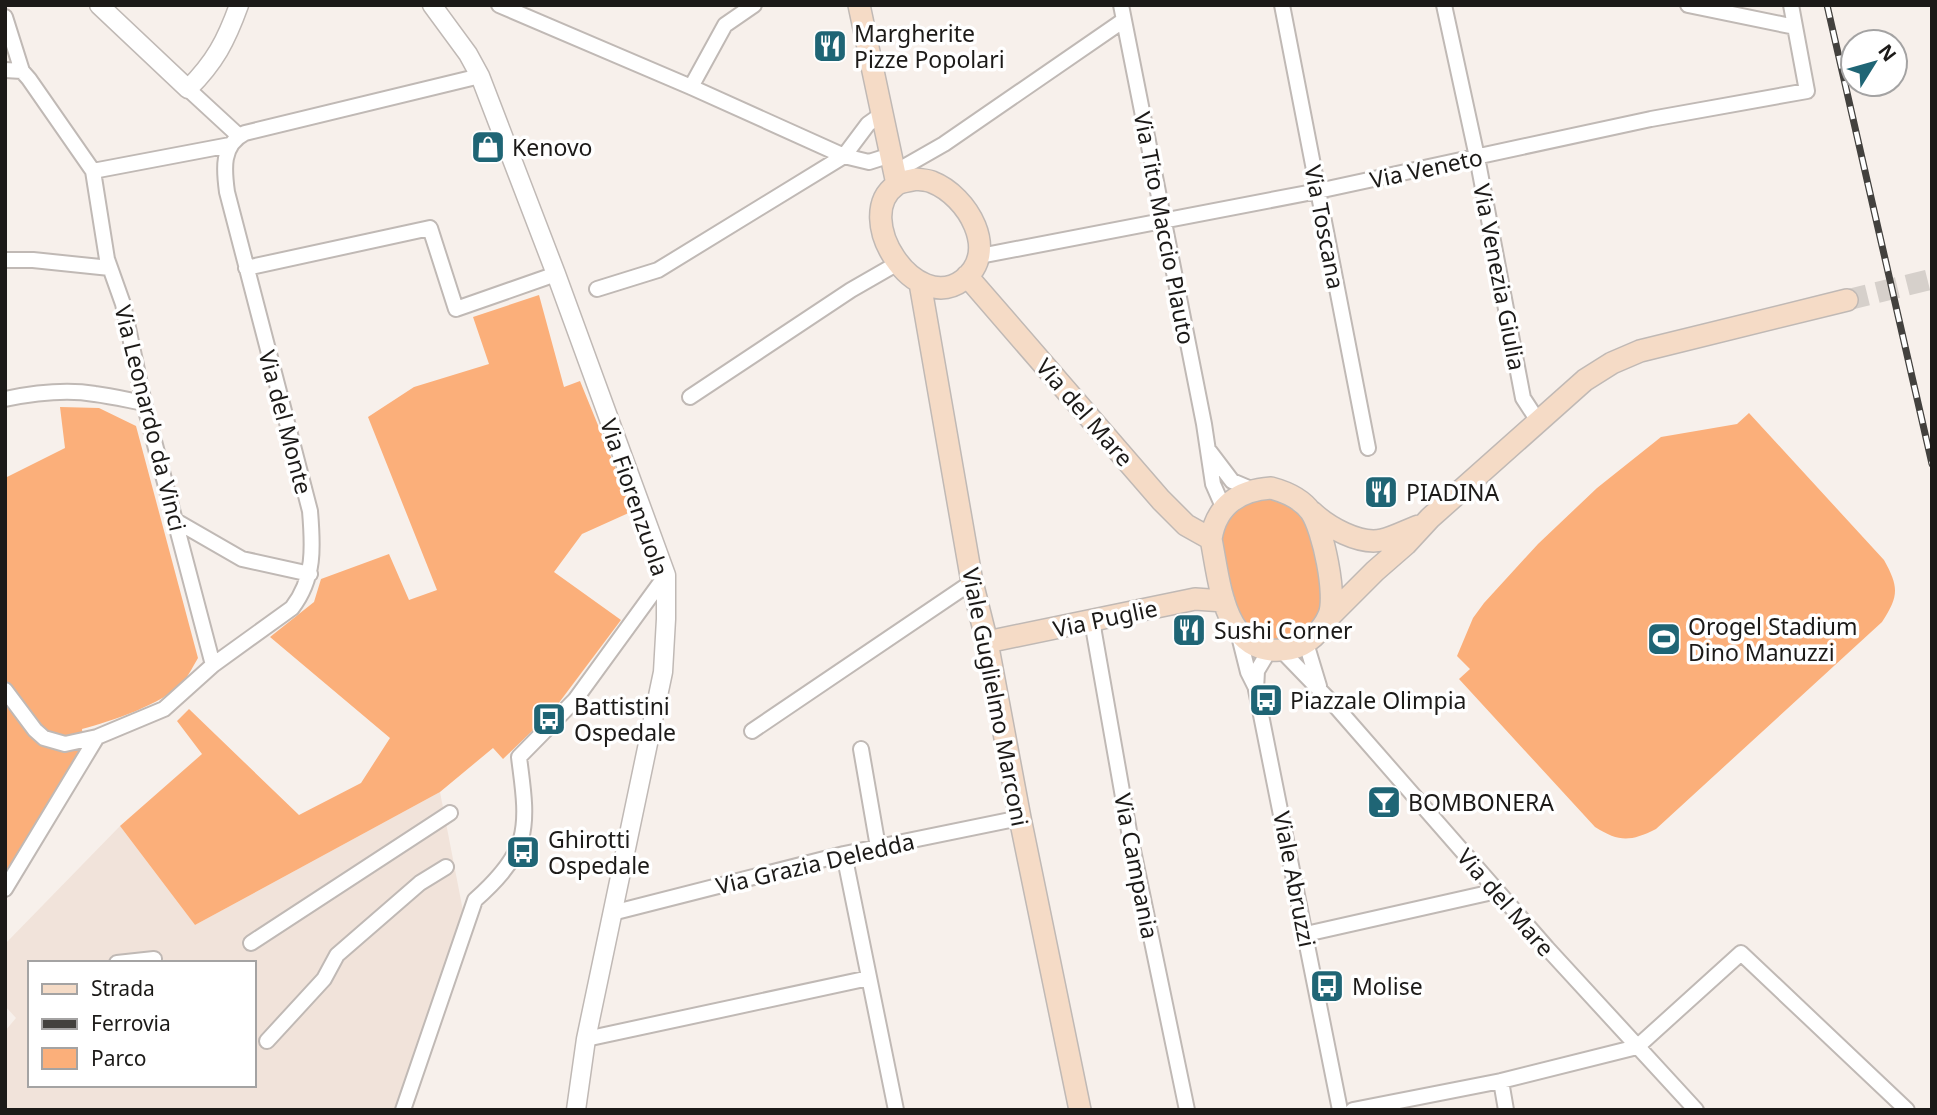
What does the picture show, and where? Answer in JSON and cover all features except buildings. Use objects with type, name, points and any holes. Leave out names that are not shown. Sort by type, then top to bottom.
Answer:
[{"type":"main road","points":[[859,5],[894,170],[880,222],[885,241],[898,263],[920,284],[945,287],[958,283],[967,276],[980,256],[980,240],[976,226],[951,194],[932,182],[894,170]]},
{"type":"main road","name":"Via del Mare","points":[[967,276],[1161,500],[1186,525],[1211,539]]},
{"type":"main road","name":"Viale Guglielmo Marconi","points":[[920,284],[972,582],[987,642],[1080,1110]]},
{"type":"main road","points":[[1424,524],[1380,541],[1369,540],[1325,525],[1286,492],[1271,488],[1251,489],[1224,509],[1213,529],[1211,539],[1231,622],[1237,631],[1254,644],[1275,649],[1294,648],[1306,643],[1424,524],[1585,380],[1612,363],[1640,351],[1847,300]]},
{"type":"main road","points":[[1310,510],[1318,525],[1332,592],[1332,606],[1328,618]]},
{"type":"main road","name":"Via Puglie","points":[[987,642],[1195,599],[1224,601]]},
{"type":"street","points":[[99,5],[188,89],[234,141]]},
{"type":"street","points":[[188,89],[214,61],[239,5]]},
{"type":"street","name":"Via Fiorenzuola","points":[[418,5],[452,33]]},
{"type":"street","name":"Via Fiorenzuola","points":[[432,5],[468,54],[480,76],[666,575],[663,671],[586,1039],[576,1110]]},
{"type":"street","points":[[691,87],[725,25],[754,5]]},
{"type":"street","name":"Via Toscana","points":[[1282,5],[1368,448]]},
{"type":"street","name":"Via Venezia Giulia","points":[[1444,5],[1477,157],[1523,398],[1538,421]]},
{"type":"street","points":[[1688,5],[1795,27],[1791,5]]},
{"type":"street","points":[[503,6],[844,156],[894,170],[944,144],[1123,13]]},
{"type":"street","name":"Via Tito Maccio Plauto","points":[[1123,13],[1209,451],[1213,484],[1224,509]]},
{"type":"street","points":[[5,17],[22,71],[93,171],[234,141],[480,76]]},
{"type":"street","name":"Via Veneto","points":[[980,256],[1318,191],[1651,119],[1807,91],[1795,27]]},
{"type":"street","points":[[5,70],[22,71]]},
{"type":"street","points":[[597,289],[658,270],[844,156],[868,124],[882,114]]},
{"type":"street","name":"Via del Monte","points":[[5,690],[44,738],[65,744],[97,737],[164,709],[213,666],[292,608],[302,595],[310,574],[313,543],[310,511],[227,192],[225,158],[234,141]]},
{"type":"street","name":"Via Leonardo da Vinci","points":[[93,171],[110,268],[123,304],[144,403],[213,666]]},
{"type":"street","points":[[246,268],[430,228],[456,309],[556,274]]},
{"type":"street","points":[[5,260],[33,260],[110,268]]},
{"type":"street","points":[[690,397],[851,290],[898,263]]},
{"type":"street","points":[[5,399],[60,392],[94,393],[144,403]]},
{"type":"street","points":[[1209,451],[1232,481],[1251,489]]},
{"type":"street","points":[[176,521],[242,559],[310,574]]},
{"type":"street","points":[[402,1110],[475,900],[499,878],[521,840],[524,804],[519,757],[575,700],[666,575]]},
{"type":"street","points":[[752,731],[972,582]]},
{"type":"street","name":"Via Campania","points":[[1091,621],[1129,831],[1187,1110]]},
{"type":"street","name":"Viale Abruzzi","points":[[1237,631],[1256,690],[1340,1110]]},
{"type":"street","name":"Via del Mare","points":[[1306,643],[1320,691]]},
{"type":"street","name":"Viale Abruzzi","points":[[1256,690],[1257,671],[1275,649]]},
{"type":"street","name":"Via del Mare","points":[[1275,649],[1320,691],[1696,1110]]},
{"type":"street","points":[[5,889],[97,737]]},
{"type":"street","points":[[861,750],[878,847]]},
{"type":"street","points":[[251,943],[450,813]]},
{"type":"street","name":"Via Grazia Deledda","points":[[612,913],[844,854],[1020,818]]},
{"type":"street","points":[[844,854],[893,1109]]},
{"type":"street","points":[[267,1041],[324,979],[337,955],[420,883],[446,867]]},
{"type":"street","points":[[1306,934],[1497,891]]},
{"type":"street","points":[[1353,1110],[1501,1081],[1637,1047],[1741,953],[1907,1110]]},
{"type":"street","points":[[136,961],[154,959]]},
{"type":"street","points":[[586,1039],[869,978]]},
{"type":"street","points":[[1501,1081],[1507,1110]]},
{"type":"shaded area","points":[[440,792],[464,916],[394,1110],[5,1110],[5,1031],[16,1018],[5,1006],[5,944],[120,826],[195,925]]},
{"type":"green space","points":[[539,295],[564,387],[580,381],[633,511],[582,534],[554,572],[621,620],[552,712],[503,759],[493,748],[440,792],[195,925],[120,826],[202,754],[177,721],[189,709],[299,815],[361,783],[390,738],[270,637],[314,602],[321,579],[389,554],[409,600],[437,590],[368,417],[414,387],[489,364],[473,317]]},
{"type":"green space","points":[[60,407],[99,408],[136,426],[198,658],[183,682],[162,698],[121,717],[82,729],[84,748],[5,876],[5,478],[65,448]]},
{"type":"green space","name":"Orogel Stadium Dino Manuzzi","points":[[1749,413],[1884,560],[1894,585],[1892,605],[1882,622],[1656,829],[1632,838],[1618,838],[1595,827],[1459,679],[1470,669],[1457,656],[1473,618],[1484,603],[1538,544],[1597,488],[1661,437],[1737,424]]},
{"type":"green space","points":[[1268,496],[1285,499],[1306,519],[1326,606],[1310,630],[1286,641],[1256,635],[1243,626],[1235,611],[1220,538],[1224,526],[1240,506]]},
{"type":"tunnel","points":[[1847,300],[1932,279]]},
{"type":"railway","points":[[1827,5],[1932,464]]},
{"type":"place","name":"Margherite Pizze Popolari","points":[[830,46]]},
{"type":"place","name":"Kenovo","points":[[488,147]]},
{"type":"place","name":"PIADINA","points":[[1381,492]]},
{"type":"place","name":"Sushi Corner","points":[[1189,630]]},
{"type":"place","name":"Orogel Stadium Dino Manuzzi","points":[[1664,639]]},
{"type":"place","name":"Piazzale Olimpia","points":[[1266,700]]},
{"type":"place","name":"Battistini Ospedale","points":[[549,719]]},
{"type":"place","name":"BOMBONERA","points":[[1384,802]]},
{"type":"place","name":"Ghirotti Ospedale","points":[[523,852]]},
{"type":"place","name":"Molise","points":[[1327,986]]}]
